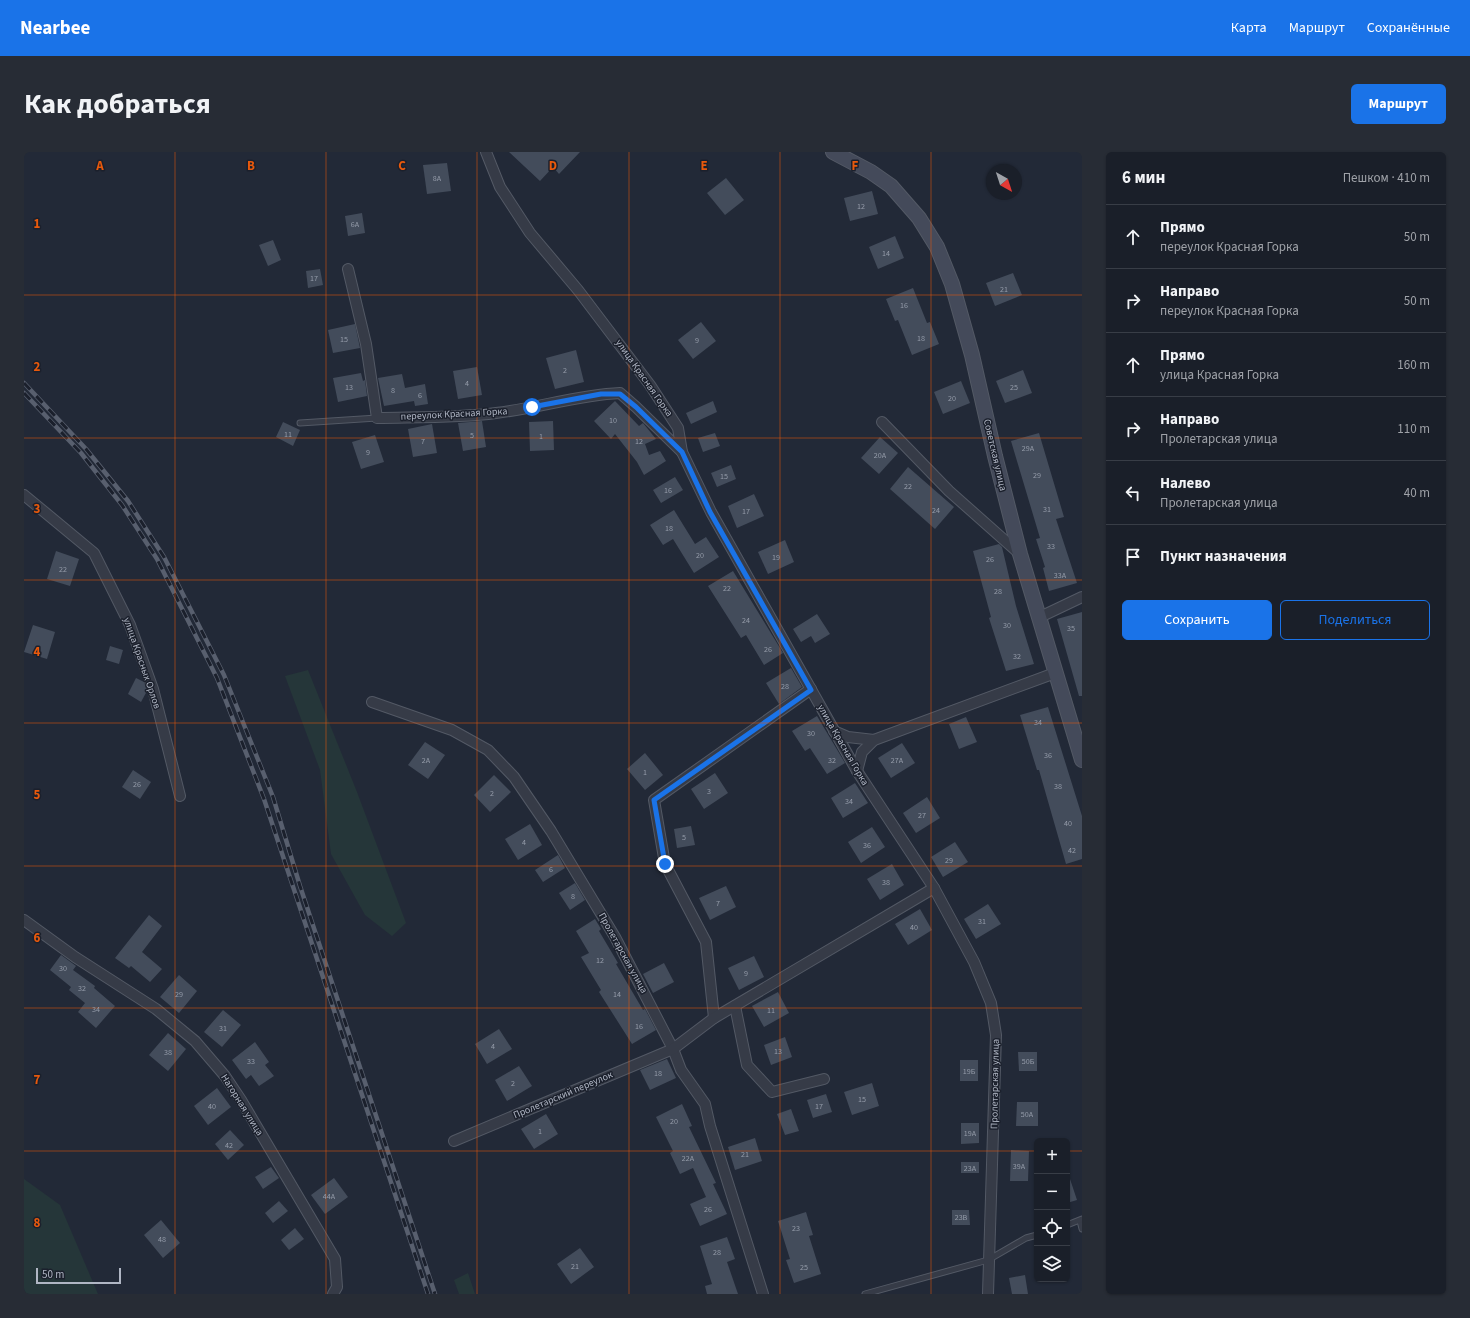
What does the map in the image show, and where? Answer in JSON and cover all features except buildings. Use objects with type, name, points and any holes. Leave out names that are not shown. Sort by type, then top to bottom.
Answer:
[{"type":"main road","name":"Советская улица","points":[[837,153],[871,172],[891,186],[918,218],[937,246],[952,284],[972,355],[995,456],[1020,554],[1082,760]]},
{"type":"street","name":"улица Красная Горка","points":[[486,152],[500,187],[530,233],[578,290],[654,391],[678,428],[682,452],[710,512],[857,771],[934,888]]},
{"type":"street","points":[[348,269],[366,344],[377,418]]},
{"type":"street","name":"переулок Красная Горка","points":[[377,418],[435,417],[495,413],[601,394],[620,394],[636,407],[682,452]]},
{"type":"street","points":[[882,422],[949,491],[1020,554]]},
{"type":"street","name":"улица Красных Орлов","points":[[24,496],[94,553],[130,625],[153,689],[180,796]]},
{"type":"street","points":[[1040,617],[1082,597]]},
{"type":"street","points":[[857,771],[862,752],[874,740],[1055,673]]},
{"type":"street","points":[[714,1018],[706,942],[665,864],[654,800],[811,690]]},
{"type":"street","name":"Пролетарская улица","points":[[372,702],[452,730],[488,750],[514,778],[551,832],[615,937],[673,1049],[681,1070],[705,1104],[710,1126],[763,1294]]},
{"type":"street","points":[[834,731],[848,737],[874,740]]},
{"type":"street","name":"Пролетарский переулок","points":[[454,1141],[673,1049],[714,1018],[934,888]]},
{"type":"street","name":"Пролетарская улица","points":[[934,888],[974,962],[991,1003],[996,1035],[996,1085],[988,1260],[988,1294]]},
{"type":"street","name":"Нагорная улица","points":[[24,920],[75,957],[156,1009],[195,1041],[225,1076],[241,1100],[334,1259],[337,1287],[333,1294]]},
{"type":"street","points":[[735,1006],[747,1065],[772,1092],[824,1079]]},
{"type":"lane","points":[[300,423],[377,418]]},
{"type":"lane","points":[[1070,1224],[1081,1220],[1082,1229]]},
{"type":"lane","points":[[865,1294],[988,1260],[1026,1238],[1034,1236]]},
{"type":"shaded area","points":[[308,670],[357,792],[406,923],[392,936],[365,915],[331,854],[320,770],[285,676]]},
{"type":"shaded area","points":[[24,1179],[60,1205],[98,1294],[24,1294]]},
{"type":"shaded area","points":[[468,1273],[475,1294],[459,1294],[454,1280]]},
{"type":"railway","points":[[24,383],[86,449],[128,501],[164,557],[224,675],[273,797],[300,886],[435,1294]]},
{"type":"railway","points":[[24,393],[81,453],[122,505],[157,559],[217,678],[264,799],[428,1294]]},
{"type":"route","points":[[532,407],[601,394],[620,394],[636,407],[682,452],[710,512],[811,690],[654,800],[665,864]]}]
